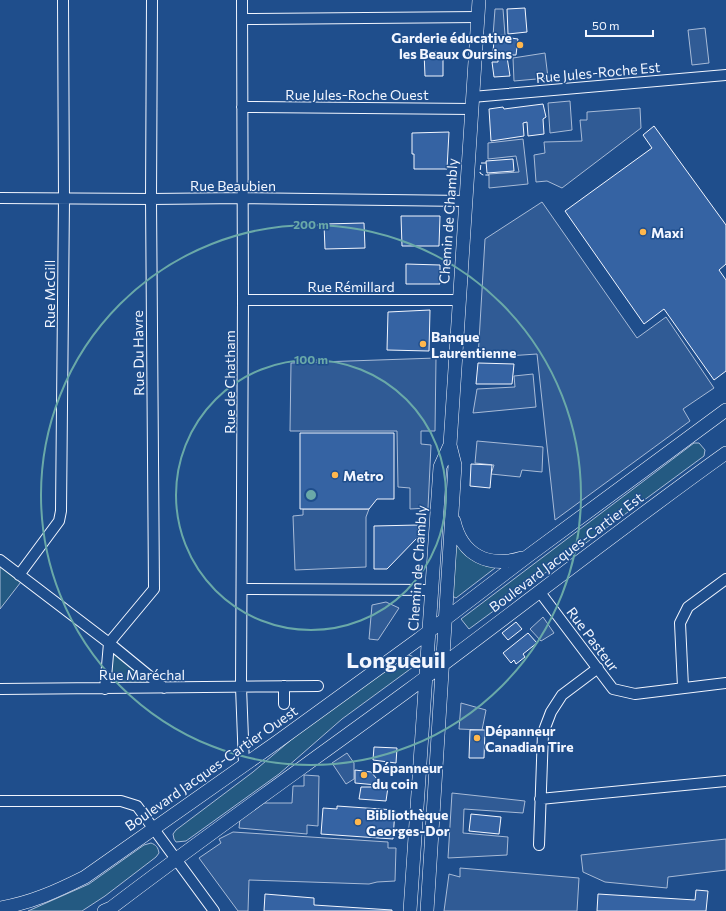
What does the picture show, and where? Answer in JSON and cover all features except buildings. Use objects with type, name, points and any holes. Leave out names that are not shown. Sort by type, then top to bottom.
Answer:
[{"type":"main road","name":"Chemin de Chambly","points":[[427,911],[455,465],[450,445],[479,0]]},
{"type":"main road","name":"Boulevard Jacques-Cartier Est","points":[[428,632],[528,556],[726,410]]},
{"type":"main road","name":"Chemin de Chambly","points":[[410,911],[440,467],[450,445]]},
{"type":"main road","name":"Boulevard Jacques-Cartier Est","points":[[426,677],[726,453]]},
{"type":"main road","points":[[452,513],[457,534],[465,546],[477,555],[492,561],[514,560],[528,556]]},
{"type":"main road","name":"Boulevard Jacques-Cartier Ouest","points":[[0,908],[18,905],[53,893],[85,877],[428,632]]},
{"type":"main road","points":[[104,911],[111,908],[175,858],[426,677]]},
{"type":"main road","points":[[404,694],[417,695],[424,701]]},
{"type":"street","name":"Rue McGill","points":[[19,574],[59,521],[61,511],[64,199],[63,0]]},
{"type":"street","name":"Rue Du Havre","points":[[109,644],[154,589],[151,199],[152,0]]},
{"type":"street","name":"Rue de Chatham","points":[[242,0],[243,300],[241,687],[244,764]]},
{"type":"street","points":[[242,19],[478,17]]},
{"type":"street","name":"Rue Jules-Roche Est","points":[[472,103],[726,75]]},
{"type":"street","name":"Rue Jules-Roche Ouest","points":[[242,107],[472,103]]},
{"type":"street","name":"Rue Beaubien","points":[[0,198],[243,198],[466,201]]},
{"type":"street","name":"Rue Rémillard","points":[[243,300],[459,300]]},
{"type":"street","points":[[0,560],[164,688]]},
{"type":"street","points":[[683,687],[680,623],[688,607],[726,579]]},
{"type":"street","points":[[242,589],[431,590]]},
{"type":"street","name":"Rue Pasteur","points":[[540,591],[612,689],[635,694],[726,683]]},
{"type":"street","points":[[105,688],[109,644]]},
{"type":"street","points":[[539,845],[543,733],[550,712],[562,695],[598,668]]},
{"type":"street","points":[[284,686],[284,704]]},
{"type":"street","name":"Rue Maréchal","points":[[0,689],[318,686]]},
{"type":"street","points":[[540,798],[726,781]]},
{"type":"street","points":[[0,802],[121,801],[137,806],[214,911]]},
{"type":"shaded area","points":[[495,9],[503,9],[505,35],[493,36]]},
{"type":"shaded area","points":[[705,28],[709,63],[692,65],[688,30]]},
{"type":"shaded area","points":[[545,53],[548,78],[514,81],[513,58]]},
{"type":"shaded area","points":[[570,101],[572,130],[550,133],[548,103]]},
{"type":"shaded area","points":[[640,108],[641,128],[562,188],[547,181],[536,182],[534,155],[545,153],[544,142],[582,141],[580,120],[587,120],[587,112]]},
{"type":"shaded area","points":[[523,139],[528,184],[489,188],[489,174],[519,172],[516,156],[488,159],[488,143]]},
{"type":"shaded area","points":[[542,202],[637,338],[666,317],[714,388],[683,409],[690,421],[555,520],[537,354],[478,358],[485,239]]},
{"type":"shaded area","points":[[436,358],[435,431],[421,431],[421,444],[431,445],[428,508],[410,509],[410,488],[398,487],[397,431],[290,431],[291,363]]},
{"type":"shaded area","points":[[533,374],[536,407],[473,413],[477,389],[515,387],[514,376]]},
{"type":"shaded area","points":[[477,441],[543,447],[542,472],[522,470],[520,477],[491,474],[494,465],[475,463]]},
{"type":"shaded area","points":[[694,443],[699,443],[705,450],[704,456],[469,629],[461,619]]},
{"type":"shaded area","points":[[303,509],[369,509],[366,517],[366,567],[295,570],[293,516],[303,515]]},
{"type":"shaded area","points":[[454,539],[495,565],[495,568],[456,598],[452,596]]},
{"type":"shaded area","points":[[0,560],[24,578],[0,609]]},
{"type":"shaded area","points":[[386,602],[399,608],[378,640],[369,639],[372,605]]},
{"type":"shaded area","points":[[543,617],[554,633],[541,641],[530,629]]},
{"type":"shaded area","points":[[109,643],[164,688],[105,689]]},
{"type":"shaded area","points":[[409,655],[414,657],[415,664],[413,667],[342,719],[279,774],[186,841],[176,842],[173,834],[176,830],[253,772],[298,734],[403,657]]},
{"type":"shaded area","points":[[461,703],[486,710],[482,730],[459,729]]},
{"type":"shaded area","points":[[347,753],[354,763],[354,779],[346,784],[332,763]]},
{"type":"shaded area","points":[[304,775],[319,776],[318,826],[307,825],[307,834],[239,828],[240,819],[264,803],[292,803],[293,786],[304,786]]},
{"type":"shaded area","points":[[452,793],[525,801],[523,813],[464,809],[463,833],[508,837],[507,855],[448,858]]},
{"type":"shaded area","points":[[233,832],[388,842],[388,848],[396,848],[395,881],[369,884],[249,880],[248,911],[238,911],[199,858],[221,843],[219,839]]},
{"type":"shaded area","points":[[726,839],[726,870],[668,877],[667,888],[605,882],[583,872],[581,855]]},
{"type":"shaded area","points":[[151,843],[158,849],[159,853],[156,857],[105,896],[82,911],[28,911],[89,884],[144,845]]},
{"type":"shaded area","points":[[460,868],[579,878],[577,911],[444,911],[449,874],[460,877]]},
{"type":"fence","points":[[486,163],[481,163],[480,173],[483,175],[489,175]]},
{"type":"place","name":"Garderie éducative les Beaux Oursins","points":[[520,45]]},
{"type":"place","name":"Maxi","points":[[643,232]]},
{"type":"place","name":"Banque Laurentienne","points":[[423,344]]},
{"type":"place","name":"Metro","points":[[335,475]]},
{"type":"place","name":"Dépanneur Canadian Tire","points":[[477,738]]},
{"type":"place","name":"Dépanneur du coin","points":[[364,775]]},
{"type":"place","name":"Bibliothèque Georges-Dor","points":[[358,822]]},
{"type":"district","name":"Longueuil","points":[[396,659]]}]
